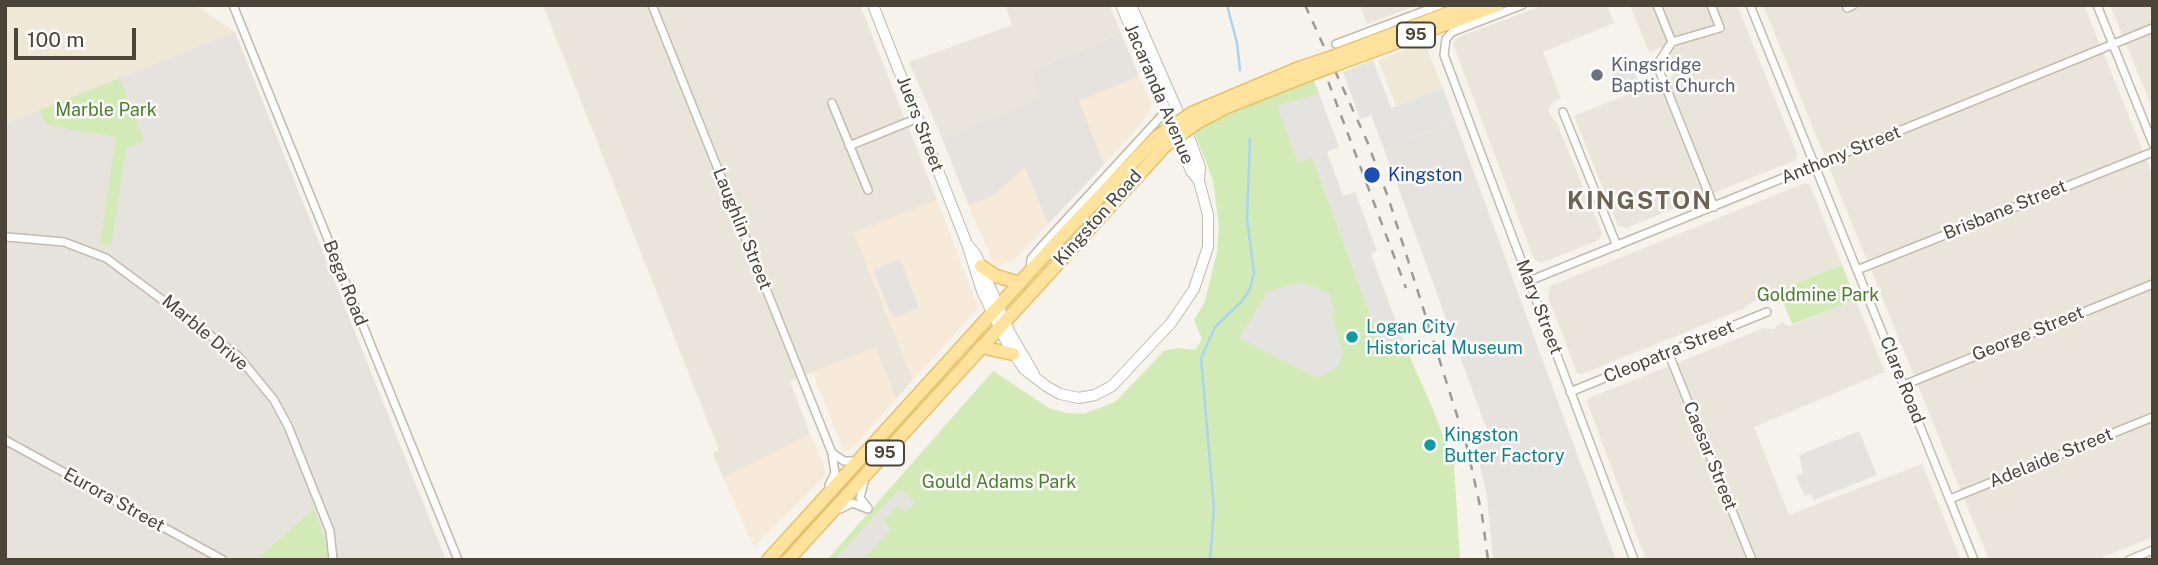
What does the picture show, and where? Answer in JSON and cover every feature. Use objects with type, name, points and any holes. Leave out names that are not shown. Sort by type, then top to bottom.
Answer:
[{"type":"main road","name":"Kingston Road","points":[[788,560],[995,309],[1161,142],[1226,96],[1301,73],[1334,55],[1469,5]]},
{"type":"main road","name":"Kingston Road","points":[[1334,55],[1497,5]]},
{"type":"main road","name":"Kingston Road","points":[[768,560],[815,507],[864,466],[981,347],[1161,142]]},
{"type":"main road","points":[[981,266],[996,276],[1020,283]]},
{"type":"main road","points":[[981,347],[1013,354]]},
{"type":"street","name":"Bega Road","points":[[233,5],[458,560]]},
{"type":"street","name":"Laughlin Street","points":[[652,5],[832,453],[835,476],[815,507]]},
{"type":"street","name":"Juers Street","points":[[873,5],[967,244],[981,266],[995,309]]},
{"type":"street","name":"Jacaranda Avenue","points":[[1121,5],[1191,171],[1199,181]]},
{"type":"street","name":"Jacaranda Avenue","points":[[995,309],[1013,354],[1024,369],[1060,394],[1079,398],[1095,395],[1118,380],[1171,323],[1194,289],[1206,256],[1208,215],[1199,181],[1200,167],[1131,5]]},
{"type":"street","name":"Kingston Road","points":[[1334,55],[1440,5]]},
{"type":"street","name":"Mary Street","points":[[1522,5],[1452,32],[1446,39],[1444,55],[1634,560]]},
{"type":"street","points":[[1657,5],[1672,42]]},
{"type":"street","points":[[1711,5],[1720,28],[1672,42],[1657,65],[1714,207]]},
{"type":"street","name":"Clare Road","points":[[1750,5],[1974,560]]},
{"type":"street","points":[[2097,5],[2153,144]]},
{"type":"street","name":"Anthony Street","points":[[1529,281],[2153,28]]},
{"type":"street","points":[[832,103],[868,190]]},
{"type":"street","name":"Kingston Road","points":[[1030,271],[1031,259],[1041,247],[1166,111]]},
{"type":"street","points":[[1563,112],[1617,246]]},
{"type":"street","points":[[849,146],[918,118]]},
{"type":"street","name":"Brisbane Street","points":[[1857,270],[2153,152]]},
{"type":"street","name":"Marble Drive","points":[[7,237],[64,242],[107,258],[238,356],[274,400],[288,426],[330,531],[333,560]]},
{"type":"street","name":"Juers Street","points":[[967,244],[969,258],[995,309]]},
{"type":"street","name":"George Street","points":[[1904,385],[2153,284]]},
{"type":"street","name":"Cleopatra Street","points":[[1570,392],[1767,312]]},
{"type":"street","name":"Jacaranda Avenue","points":[[1001,323],[1034,374]]},
{"type":"street","name":"Caesar Street","points":[[1668,352],[1752,560]]},
{"type":"street","name":"Adelaide Street","points":[[1950,499],[2153,417]]},
{"type":"street","name":"Eurora Street","points":[[5,440],[223,560]]},
{"type":"street","points":[[817,528],[848,503],[868,509],[860,492],[864,466],[846,461],[832,453]]},
{"type":"street","points":[[2129,560],[2153,550]]},
{"type":"shaded area","points":[[5,5],[195,5],[235,32],[5,124]]},
{"type":"shaded area","points":[[543,5],[860,5],[937,200],[854,233],[913,380],[896,399],[875,348],[790,381],[810,434],[723,478],[713,453],[719,450]]},
{"type":"shaded area","points":[[1005,5],[1109,5],[1121,33],[1031,71],[1042,98],[942,138],[909,62],[1012,25]]},
{"type":"shaded area","points":[[1360,5],[1418,5],[1367,24]]},
{"type":"shaded area","points":[[1545,5],[1607,5],[1614,23],[1543,52],[1561,98],[1553,102],[1548,111],[1558,126],[1602,233],[1599,240],[1541,263],[1534,259],[1453,44],[1458,37]]},
{"type":"shaded area","points":[[1630,5],[1737,5],[1797,153],[1796,160],[1626,228],[1618,226],[1574,116],[1673,76],[1675,64],[1669,53],[1660,48],[1649,52]]},
{"type":"shaded area","points":[[1763,5],[2084,5],[2153,176],[2153,537],[2096,560],[1989,560]]},
{"type":"shaded area","points":[[2110,5],[2153,5],[2153,110]]},
{"type":"shaded area","points":[[235,32],[446,560],[328,560],[327,546],[313,510],[255,560],[5,560],[5,124]]},
{"type":"shaded area","points":[[1121,33],[1139,76],[1079,101],[1104,165],[1048,224],[1025,167],[996,194],[969,206],[942,138],[1041,98],[1031,71]]},
{"type":"shaded area","points":[[1425,43],[1443,88],[1396,106],[1378,60]]},
{"type":"shaded area","points":[[1373,60],[1391,108],[1443,88],[1455,121],[1384,149],[1371,115],[1360,119],[1343,72]]},
{"type":"shaded area","points":[[1632,64],[1640,85],[1620,94],[1611,72]]},
{"type":"shaded area","points":[[1139,76],[1151,103],[1149,114],[1104,165],[1078,101]]},
{"type":"shaded area","points":[[1319,94],[1339,147],[1327,152],[1343,196],[1355,192],[1377,251],[1371,254],[1405,346],[1385,353],[1312,157],[1298,162],[1277,106]]},
{"type":"shaded area","points":[[1455,121],[1616,560],[1493,560],[1487,496],[1476,447],[1491,441],[1384,149]]},
{"type":"shaded area","points":[[1025,166],[1048,224],[1014,260],[995,267],[969,206],[996,194]]},
{"type":"shaded area","points":[[1805,183],[1810,185],[1842,265],[1782,289],[1778,298],[1767,293],[1743,309],[1582,374],[1577,373],[1548,297],[1550,286]]},
{"type":"shaded area","points":[[937,200],[978,308],[913,380],[854,233]]},
{"type":"shaded area","points":[[900,259],[919,308],[893,318],[873,270]]},
{"type":"shaded area","points":[[1304,282],[1329,294],[1335,311],[1332,317],[1343,352],[1339,366],[1318,378],[1239,338],[1268,291]]},
{"type":"shaded area","points":[[1856,300],[1885,372],[1754,427],[1789,515],[1922,464],[1961,560],[1646,560],[1587,402],[1589,398],[1764,328],[1774,329],[1782,322],[1789,326]]},
{"type":"shaded area","points":[[875,348],[896,399],[851,449],[844,451],[812,372]]},
{"type":"shaded area","points":[[1859,431],[1877,475],[1814,500],[1811,494],[1805,496],[1796,476],[1803,473],[1799,455]]},
{"type":"shaded area","points":[[810,434],[824,465],[825,477],[754,547],[723,478]]},
{"type":"shaded area","points":[[900,489],[915,502],[905,512],[898,505],[884,521],[891,529],[863,560],[835,560]]},
{"type":"green space","name":"Marble Park","points":[[120,78],[144,141],[126,148],[111,246],[100,243],[116,137],[46,125],[40,110]]},
{"type":"green space","name":"Gould Adams Park","points":[[1313,78],[1319,94],[1278,106],[1298,162],[1312,157],[1385,353],[1405,346],[1432,407],[1454,465],[1460,560],[850,560],[900,489],[835,560],[827,560],[993,371],[1049,408],[1084,414],[1115,402],[1164,351],[1177,348],[1195,350],[1202,339],[1194,320],[1205,301],[1217,252],[1219,226],[1213,180],[1194,131],[1227,113]]},
{"type":"green space","name":"Goldmine Park","points":[[1842,265],[1856,300],[1792,324],[1780,294],[1782,289]]},
{"type":"green space","points":[[314,509],[327,546],[328,560],[255,560]]},
{"type":"waterway","points":[[1227,5],[1237,43],[1240,70]]},
{"type":"waterway","points":[[1210,560],[1214,509],[1201,358],[1215,327],[1242,301],[1250,289],[1254,273],[1247,219],[1250,139]]},
{"type":"railway","points":[[1305,5],[1367,141],[1388,197],[1467,447],[1482,515],[1488,560]]},
{"type":"railway","points":[[1322,65],[1406,288]]},
{"type":"place","name":"Kingsridge Baptist Church","points":[[1597,75]]},
{"type":"place","name":"Kingston","points":[[1372,175]]},
{"type":"place","name":"Logan City Historical Museum","points":[[1352,337]]},
{"type":"place","name":"Kingston Butter Factory","points":[[1430,445]]},
{"type":"district","name":"KINGSTON","points":[[1640,202]]}]
